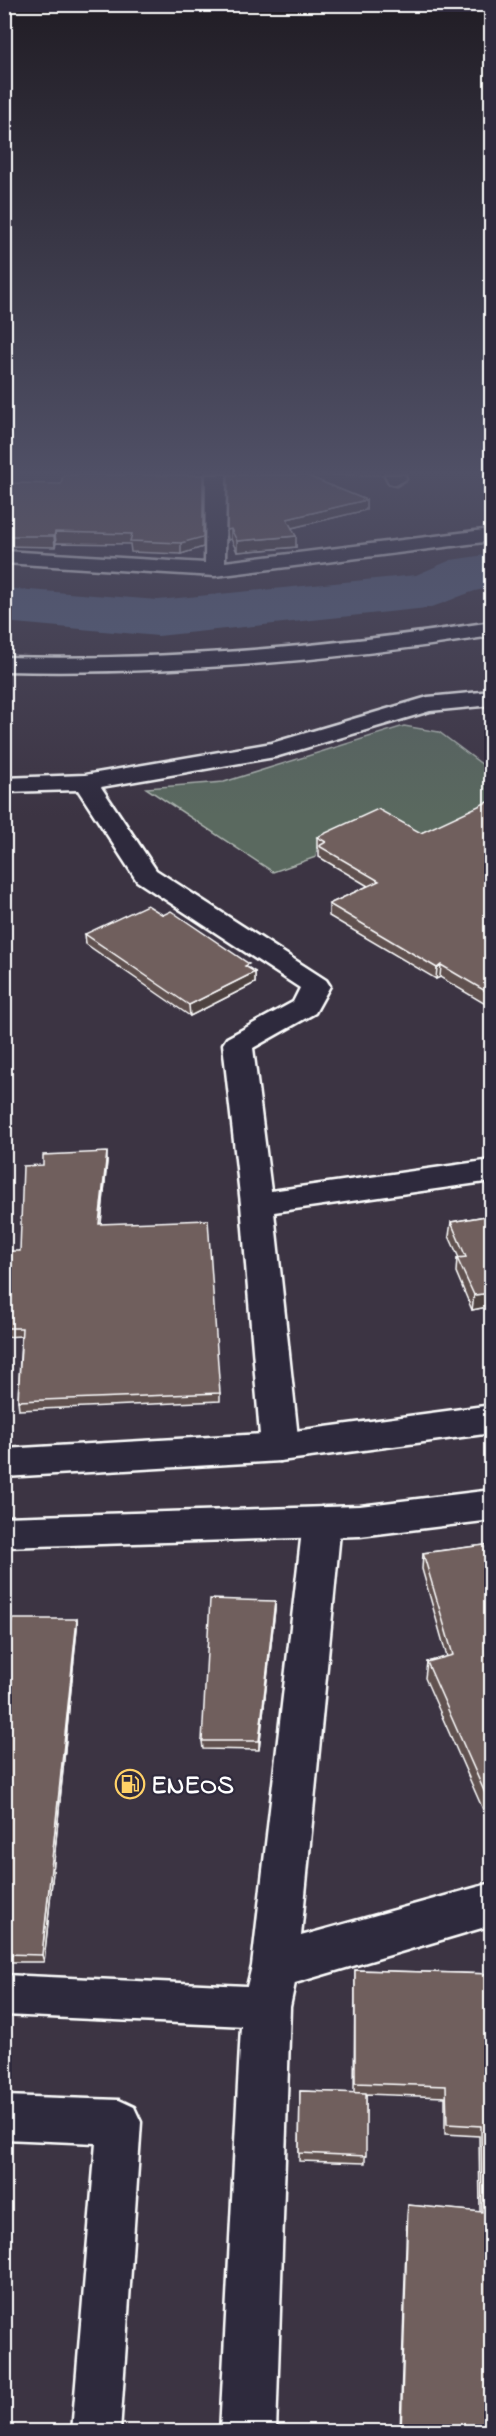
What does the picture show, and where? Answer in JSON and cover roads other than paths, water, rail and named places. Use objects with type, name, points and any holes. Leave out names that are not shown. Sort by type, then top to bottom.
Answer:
[{"type":"street","points":[[4,664],[194,663],[394,644],[492,629]]},
{"type":"street","points":[[4,785],[85,782],[275,750],[428,704],[492,698]]},
{"type":"street","points":[[85,782],[146,874],[315,986],[305,1007],[238,1044],[257,1204],[280,1447]]},
{"type":"street","points":[[257,1204],[492,1170]]},
{"type":"street","points":[[4,1463],[280,1447],[492,1419]]},
{"type":"street","points":[[4,1532],[360,1521],[492,1505]]},
{"type":"street","points":[[248,2432],[271,1987],[322,1522]]},
{"type":"street","points":[[271,1987],[492,1904]]},
{"type":"lane","points":[[4,1995],[271,1987]]},
{"type":"lane","points":[[4,2117],[119,2122],[96,2432]]},
{"type":"waterway","points":[[4,605],[158,618],[432,589]]},
{"type":"place","name":"ENEOS","points":[[130,1784]]}]
